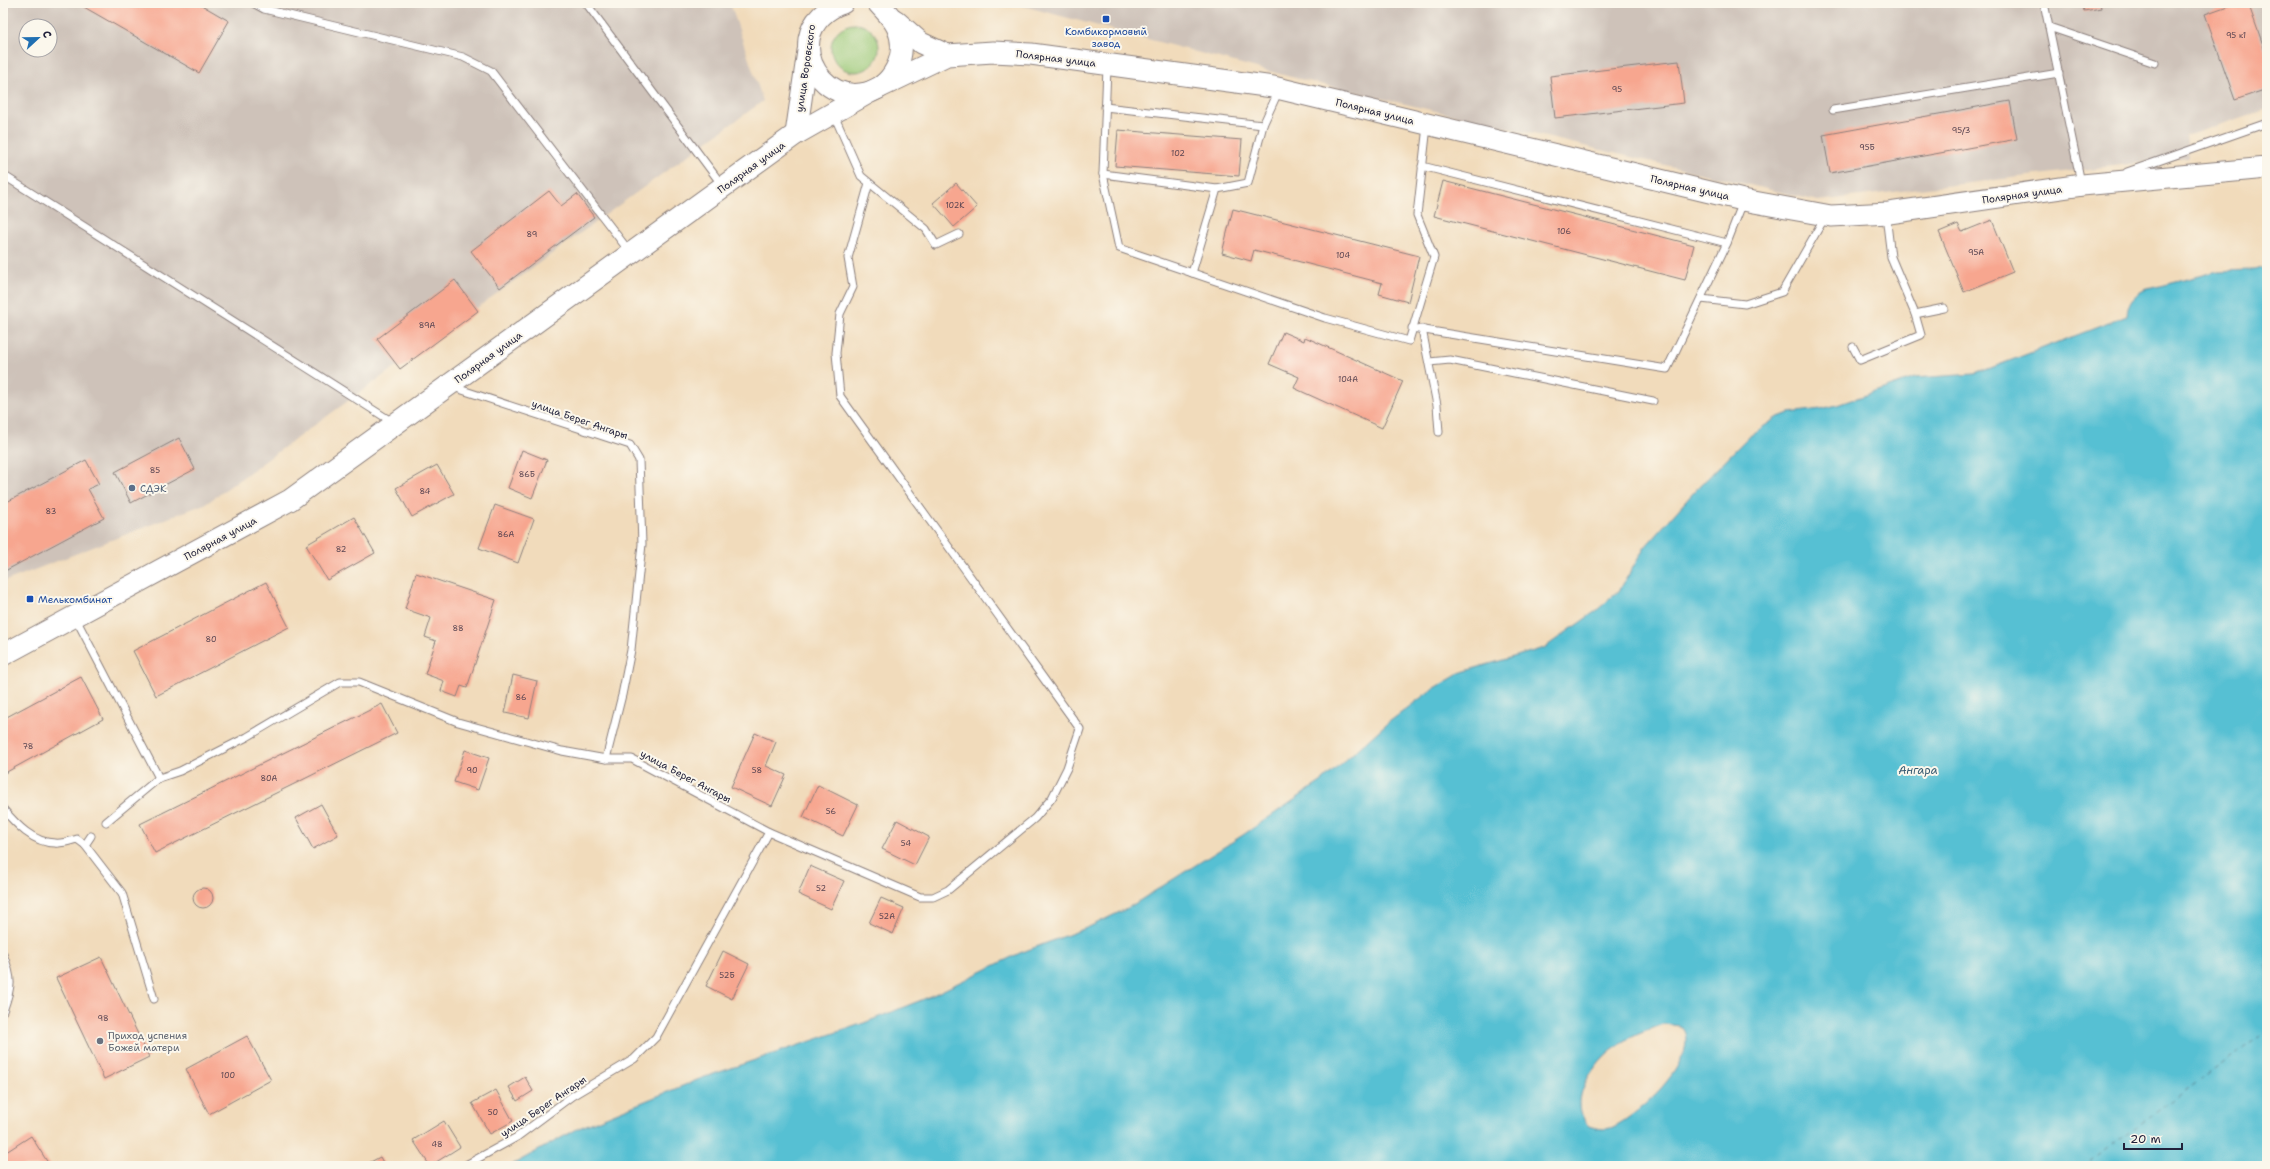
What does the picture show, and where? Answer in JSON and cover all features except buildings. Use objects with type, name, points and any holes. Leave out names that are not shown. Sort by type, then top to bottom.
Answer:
[{"type":"main road","name":"улица Воровского","points":[[796,134],[814,3]]},
{"type":"main road","points":[[843,3],[835,5],[823,14],[814,24],[810,38],[809,53],[812,67],[821,79],[832,88],[846,94],[861,94],[870,92],[888,81],[897,69],[901,55],[901,40],[897,26],[883,9]]},
{"type":"main road","points":[[867,3],[883,9],[921,43],[947,55]]},
{"type":"main road","name":"Полярная улица","points":[[3,655],[290,500],[796,134],[870,92],[947,55],[993,52],[1031,54],[1280,88],[1743,200],[1826,215],[1886,213],[2088,185],[2267,168]]},
{"type":"lane","points":[[253,3],[264,9],[463,57],[491,71],[631,253]]},
{"type":"lane","points":[[586,3],[723,187]]},
{"type":"lane","points":[[2044,3],[2058,73],[2088,185],[2267,124]]},
{"type":"lane","points":[[2049,27],[2155,63]]},
{"type":"lane","points":[[1107,64],[1103,174],[1119,248],[1325,318],[1409,341],[1434,257],[1417,215],[1427,124]]},
{"type":"lane","points":[[1833,110],[2058,73]]},
{"type":"lane","points":[[1103,174],[1217,189],[1248,182],[1263,125],[1280,88]]},
{"type":"lane","points":[[1105,107],[1263,125]]},
{"type":"lane","points":[[833,113],[861,176],[926,229],[936,245],[958,234]]},
{"type":"lane","points":[[1422,166],[1727,243]]},
{"type":"lane","points":[[3,175],[396,424]]},
{"type":"lane","points":[[769,832],[920,897],[933,896],[948,890],[1035,818],[1052,798],[1066,768],[1080,729],[840,396],[836,353],[840,314],[853,287],[848,258],[870,183]]},
{"type":"lane","points":[[1192,273],[1217,189]]},
{"type":"lane","points":[[1412,328],[1667,370],[1727,243],[1743,200]]},
{"type":"lane","points":[[1853,347],[1860,360],[1922,335],[1892,257],[1886,213]]},
{"type":"lane","points":[[1701,299],[1745,304],[1782,292],[1826,215]]},
{"type":"lane","points":[[1915,314],[1944,308]]},
{"type":"lane","points":[[1422,329],[1437,405],[1439,432]]},
{"type":"lane","points":[[1429,362],[1450,360],[1653,402]]},
{"type":"lane","name":"улица Берег Ангары","points":[[449,385],[630,446],[639,460],[642,544],[631,650],[622,695],[606,758],[632,759],[769,832],[656,1037],[634,1059],[572,1096],[517,1137],[464,1166]]},
{"type":"lane","points":[[75,617],[159,778]]},
{"type":"lane","points":[[106,822],[159,778],[180,771],[234,744],[340,682],[359,682],[458,722],[562,751],[606,758]]},
{"type":"lane","points":[[3,809],[18,826],[41,840],[55,843],[77,840],[85,845],[122,894],[154,999]]},
{"type":"lane","points":[[85,845],[91,836]]},
{"type":"lane","points":[[3,954],[10,971],[12,988],[3,1011]]},
{"type":"shaded area","points":[[3,3],[730,3],[763,101],[207,503],[3,582]]},
{"type":"shaded area","points":[[1012,3],[2267,3],[2267,109],[2186,136],[2189,157],[1818,201],[1291,77]]},
{"type":"green space","points":[[850,24],[860,24],[872,31],[879,43],[879,53],[872,65],[860,72],[850,72],[842,68],[835,61],[831,53],[831,43],[835,35],[842,28]]},
{"type":"water","name":"Ангара","points":[[2267,267],[2267,1166],[510,1166],[579,1128],[702,1078],[864,1023],[929,997],[1020,953],[1089,927],[1128,908],[1243,835],[1322,781],[1385,725],[1430,691],[1462,672],[1544,648],[1596,611],[1619,591],[1645,547],[1694,492],[1747,438],[1776,418],[1789,413],[1821,409],[1837,405],[1915,378],[1975,374],[2127,316],[2128,307],[2131,300],[2144,290],[2218,271],[2254,270]],"holes":[[[1664,1024],[1680,1026],[1684,1030],[1686,1039],[1684,1051],[1679,1064],[1660,1090],[1648,1102],[1613,1127],[1601,1129],[1588,1125],[1581,1110],[1581,1095],[1590,1074],[1605,1055],[1628,1039],[1655,1027]]]},
{"type":"ferry route","points":[[2083,1166],[2267,1031]]},
{"type":"place","name":"Комбикормовый завод","points":[[1106,19]]},
{"type":"place","name":"СДЭК","points":[[132,488]]},
{"type":"place","name":"Мелькомбинат","points":[[30,599]]},
{"type":"place","name":"Приход успения Божей матери","points":[[100,1041]]}]
